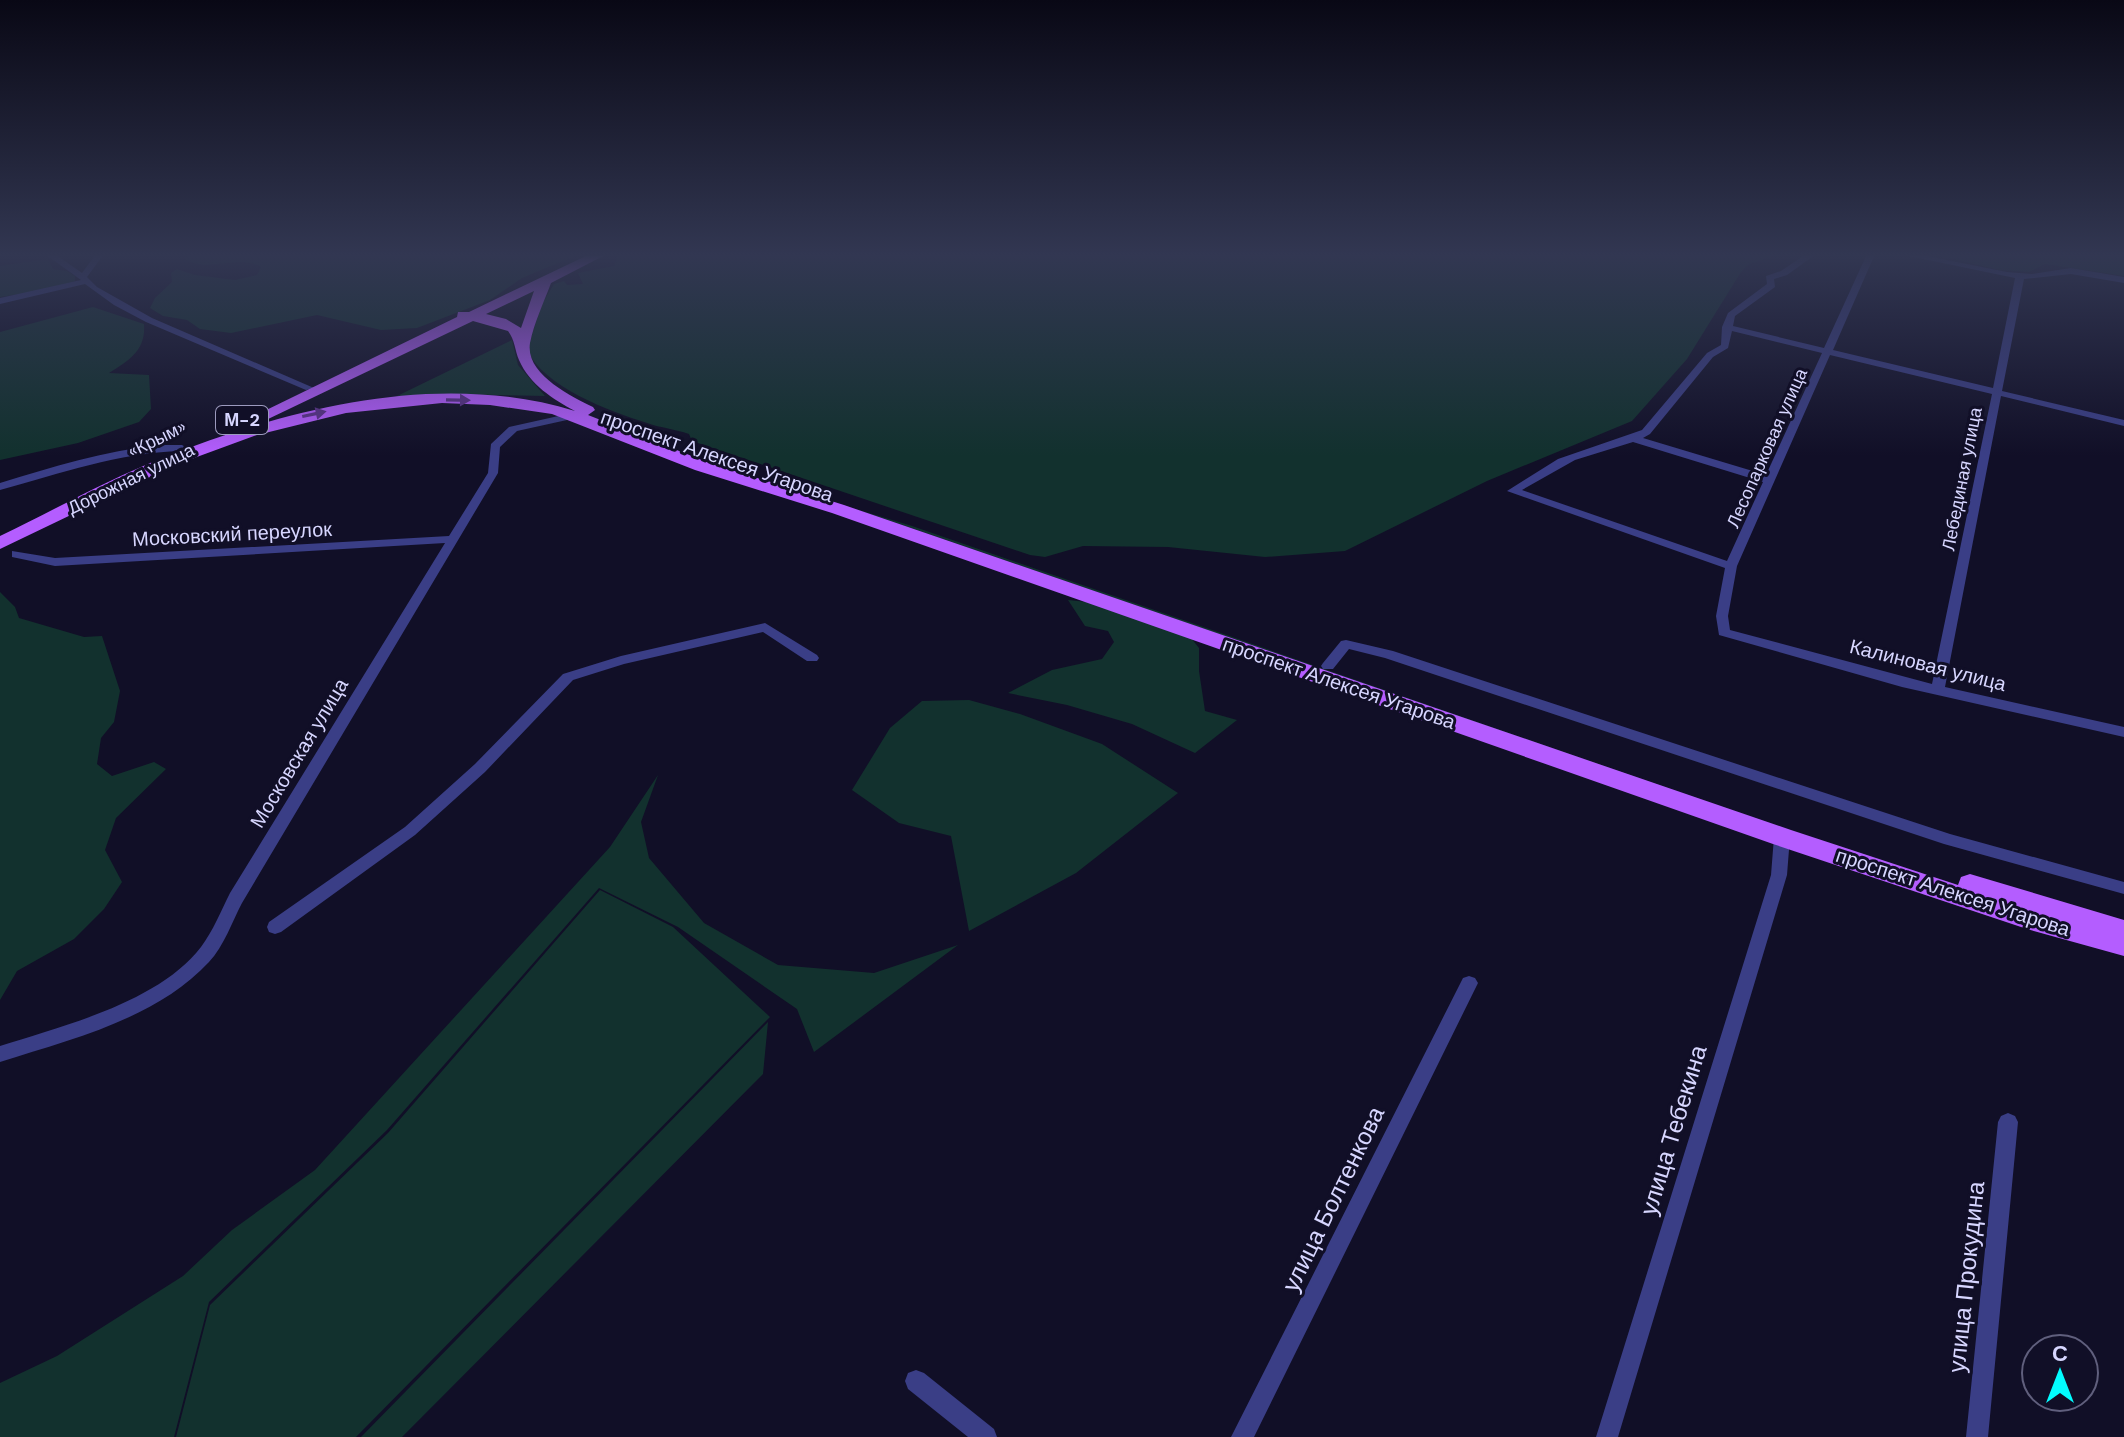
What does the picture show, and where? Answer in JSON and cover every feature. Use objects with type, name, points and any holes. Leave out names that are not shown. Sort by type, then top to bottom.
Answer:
[{"type":"main road","name":"«Крым»","points":[[129,475],[456,321]]},
{"type":"main road","name":"проспект Алексея Угарова","points":[[499,321],[513,329],[531,367],[542,382],[578,413],[1783,830],[2124,930]]},
{"type":"main road","points":[[522,345],[530,321]]},
{"type":"main road","points":[[352,370],[346,391],[353,397],[380,402]]},
{"type":"main road","name":"Дорожная улица","points":[[0,543],[352,370]]},
{"type":"main road","points":[[160,465],[275,422],[380,402],[430,399],[503,402],[578,413]]},
{"type":"main road","name":"Дорожная улица","points":[[0,535],[129,475]]},
{"type":"main road","name":"проспект Алексея Угарова","points":[[842,505],[1328,666],[2027,918],[2124,945]]},
{"type":"street","points":[[153,321],[309,388]]},
{"type":"street","points":[[1729,321],[1725,346],[1710,355],[1646,432],[1635,439],[1581,454],[1545,469],[1513,491],[1731,566]]},
{"type":"street","name":"Лесопарковая улица","points":[[1724,632],[1722,616],[1731,566],[1841,321]]},
{"type":"street","name":"Лебединая улица","points":[[1938,689],[2011,321]]},
{"type":"street","points":[[1727,327],[2124,423]]},
{"type":"street","name":"Московская улица","points":[[0,1054],[112,1018],[177,978],[204,956],[450,539],[493,473],[495,446],[504,434],[513,429],[578,413]]},
{"type":"street","points":[[1635,439],[1770,480]]},
{"type":"street","points":[[0,487],[87,461],[155,448],[182,448]]},
{"type":"street","name":"Московский переулок","points":[[16,554],[55,562],[450,539]]},
{"type":"street","points":[[275,927],[410,831],[480,768],[568,677],[621,660],[765,627],[812,658]]},
{"type":"street","name":"Калиновая улица","points":[[1724,632],[1902,682],[2124,732]]},
{"type":"street","points":[[1328,666],[1346,644],[1388,654],[1949,840],[2124,888]]},
{"type":"street","name":"улица Тебекина","points":[[1607,1437],[1779,875],[1783,830]]},
{"type":"street","name":"улица Болтенкова","points":[[1242,1437],[1469,983]]},
{"type":"street","name":"улица Прокудина","points":[[1977,1437],[2008,1122]]},
{"type":"street","points":[[916,1381],[986,1437]]},
{"type":"green space","points":[[41,321],[135,321],[144,324],[139,348],[130,359],[109,373],[149,375],[151,409],[139,422],[78,443],[0,460],[0,332]]},
{"type":"green space","points":[[189,321],[288,321],[231,333],[200,329]]},
{"type":"green space","points":[[343,321],[435,321],[417,328],[381,330]]},
{"type":"green space","points":[[536,321],[1711,321],[1687,359],[1632,421],[1487,481],[1345,551],[1265,557],[1168,547],[1083,546],[1045,557],[1030,555],[692,441],[689,434],[615,412],[562,386],[535,363],[527,350]]},
{"type":"green space","points":[[512,340],[518,365],[545,396],[448,394],[395,397]]},
{"type":"green space","points":[[859,510],[912,526],[1754,818]]},
{"type":"green space","points":[[0,592],[15,607],[19,618],[84,637],[102,636],[120,691],[114,722],[101,738],[97,764],[112,776],[154,762],[166,769],[116,818],[105,850],[122,882],[104,909],[74,939],[17,971],[0,1000]]},
{"type":"green space","points":[[1068,600],[1087,602],[1191,638],[1199,648],[1205,711],[1237,720],[1195,753],[1132,724],[1067,705],[1008,693],[1052,670],[1102,659],[1114,642],[1108,631],[1085,626]]},
{"type":"green space","points":[[969,700],[1020,714],[1102,744],[1178,793],[1076,873],[969,931],[951,836],[899,823],[852,790],[890,728],[922,701]]},
{"type":"green space","points":[[658,775],[641,822],[649,858],[704,923],[778,965],[874,973],[958,945],[814,1052],[797,1009],[678,927],[599,888],[387,1130],[209,1302],[174,1437],[0,1437],[0,1383],[57,1356],[183,1276],[232,1230],[315,1170],[610,847]]},
{"type":"green space","points":[[600,890],[673,927],[770,1017],[356,1437],[176,1437],[210,1305],[388,1133]]},
{"type":"green space","points":[[768,1022],[763,1074],[402,1437],[361,1437]]}]
